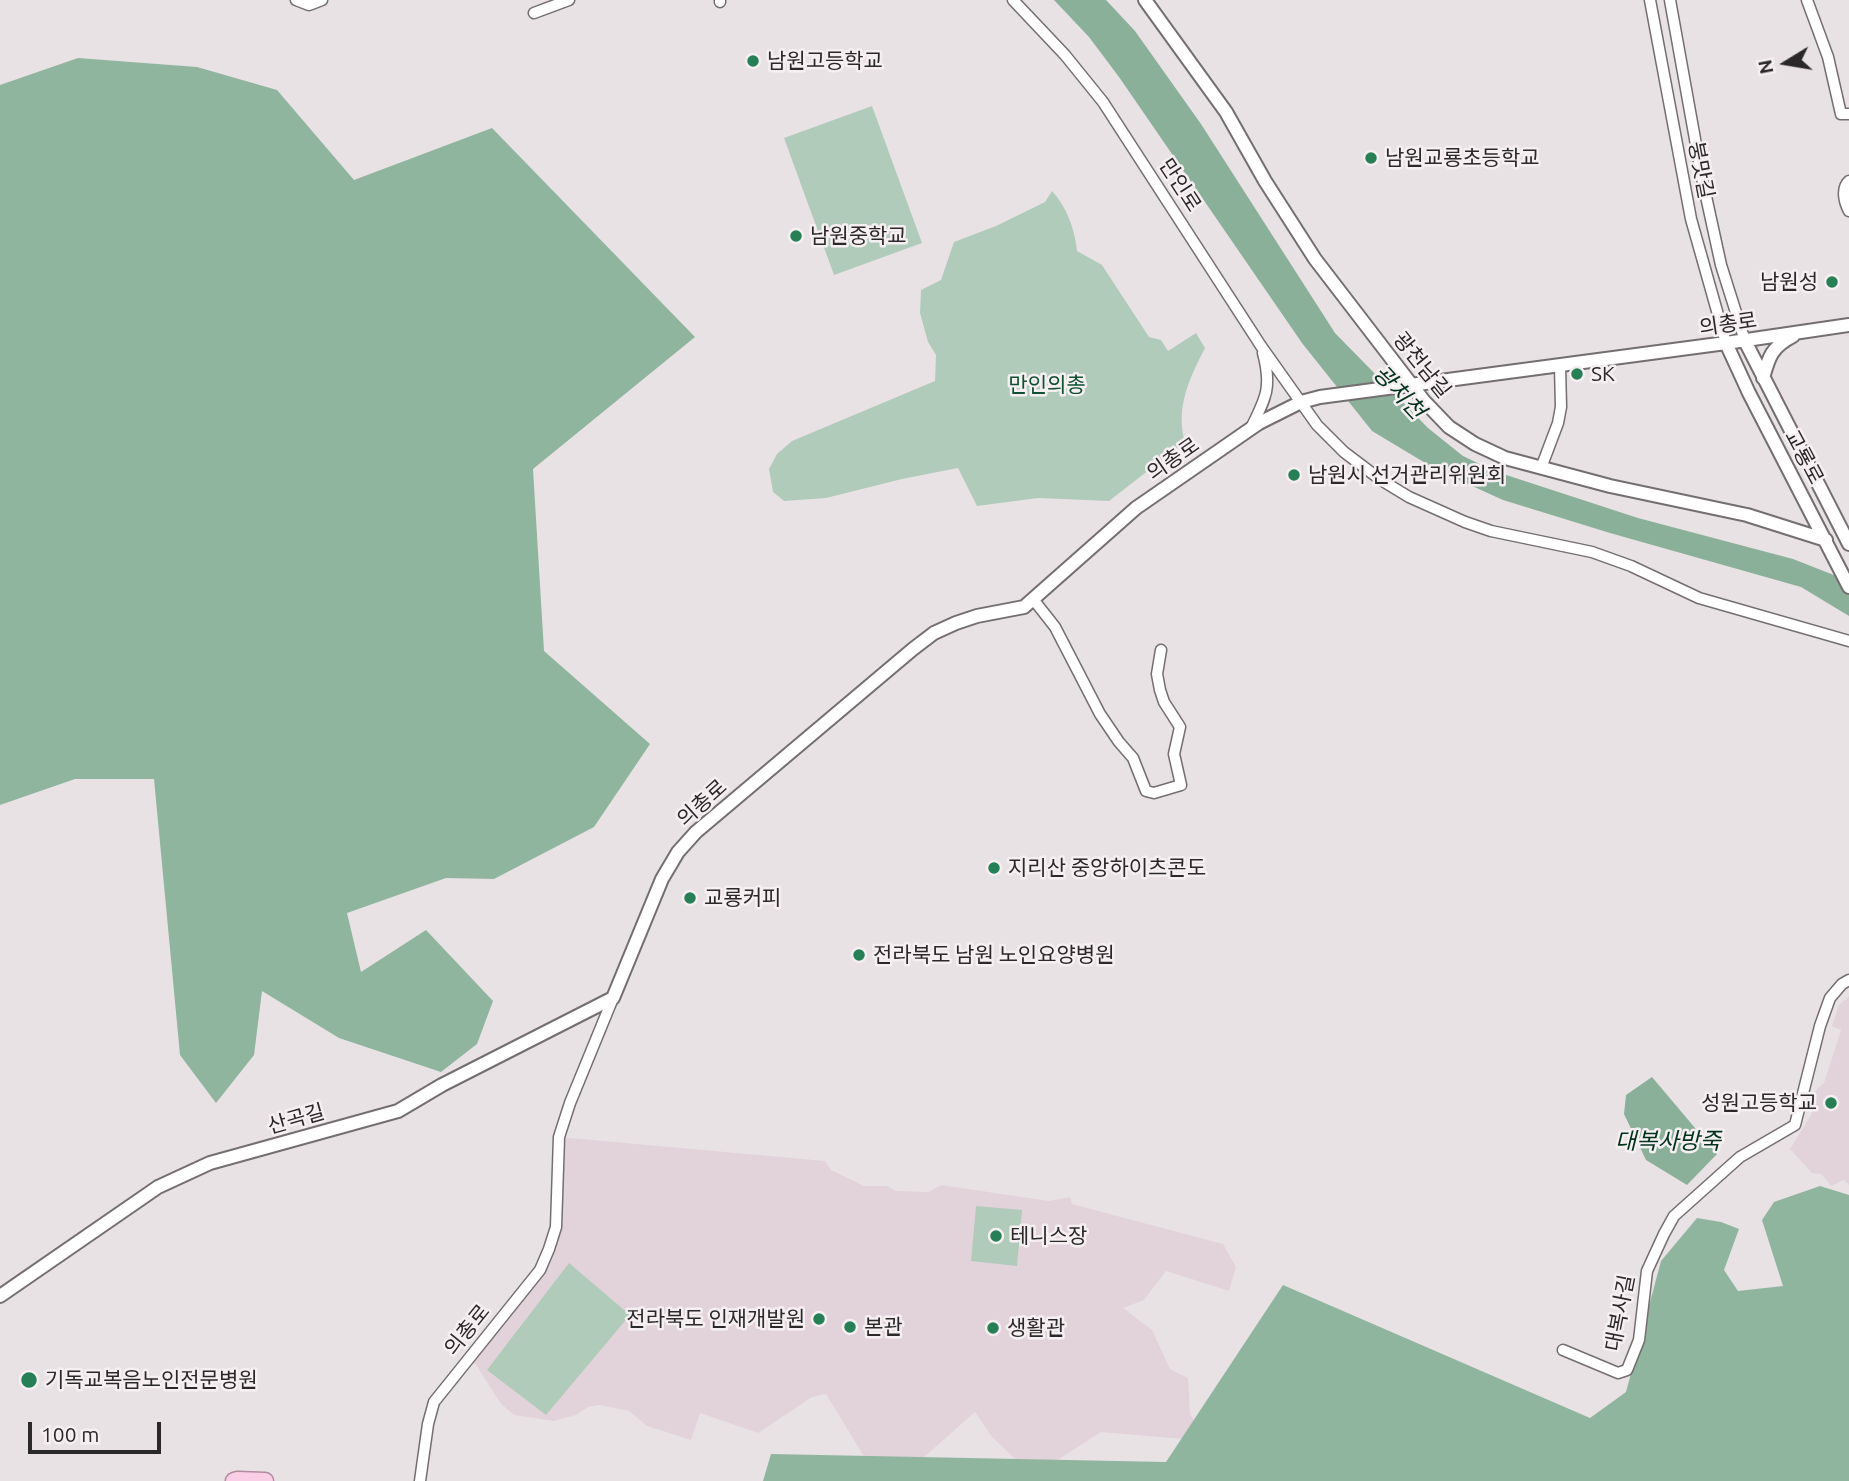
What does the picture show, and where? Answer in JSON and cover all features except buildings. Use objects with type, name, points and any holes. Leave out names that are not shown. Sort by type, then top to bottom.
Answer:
[{"type":"highway","points":[[234,1481],[265,1481]]},
{"type":"street","points":[[296,0],[309,5],[322,0]]},
{"type":"street","points":[[534,13],[569,0]]},
{"type":"street","name":"만인로","points":[[1013,0],[1065,55],[1103,102],[1261,346],[1327,437],[1344,452],[1409,497],[1491,531],[1592,552],[1631,566],[1699,598],[1849,641]]},
{"type":"street","name":"광천남길","points":[[1145,0],[1226,112],[1265,181],[1315,259],[1408,386],[1449,427],[1505,458],[1609,486],[1747,515],[1826,540]]},
{"type":"street","name":"붕맛길","points":[[1650,0],[1691,219],[1726,344]]},
{"type":"street","name":"붕맛길","points":[[1670,0],[1702,178],[1721,265],[1745,341]]},
{"type":"street","points":[[1807,0],[1828,57],[1841,114],[1849,114]]},
{"type":"street","points":[[1849,181],[1844,187],[1844,198],[1849,211]]},
{"type":"street","name":"의총로","points":[[420,1481],[434,1402],[540,1270],[549,1249],[556,1227],[559,1137],[662,879],[678,852],[696,832],[897,661],[931,636],[956,623],[1024,607],[1136,508],[1251,428],[1301,401],[1726,344],[1849,324]]},
{"type":"street","points":[[1763,378],[1776,347],[1802,332]]},
{"type":"street","name":"교룡로","points":[[1745,341],[1849,544]]},
{"type":"street","name":"교룡로","points":[[1726,344],[1849,587]]},
{"type":"street","points":[[1251,428],[1268,384],[1268,370],[1261,346]]},
{"type":"street","points":[[1541,468],[1558,423],[1561,407],[1560,366]]},
{"type":"street","points":[[1033,599],[1055,627],[1101,714],[1133,758],[1146,791],[1154,793],[1181,785],[1174,754],[1180,727],[1164,702],[1157,674],[1161,650]]},
{"type":"street","name":"대복사길","points":[[1563,1350],[1618,1373],[1627,1370],[1639,1340],[1647,1271],[1674,1216],[1740,1157],[1795,1125],[1820,1026],[1830,998],[1849,980]]},
{"type":"street","name":"산곡길","points":[[0,1296],[158,1187],[210,1163],[398,1111],[442,1085],[613,998]]},
{"type":"shaded area","points":[[78,58],[197,67],[277,90],[354,180],[492,128],[695,337],[533,469],[544,651],[650,744],[594,827],[494,879],[446,878],[347,913],[361,972],[426,930],[493,1001],[477,1044],[441,1072],[339,1038],[262,991],[254,1055],[216,1103],[180,1055],[154,779],[75,779],[0,805],[0,85]]},
{"type":"shaded area","name":"성원고등학교","points":[[1849,996],[1849,1185],[1844,1180],[1831,1186],[1821,1174],[1812,1173],[1790,1149],[1811,1115],[1815,1091],[1824,1083],[1841,1030],[1832,1026],[1839,1005]]},
{"type":"shaded area","name":"전라북도 인재개발원","points":[[559,1137],[825,1161],[831,1170],[864,1186],[887,1186],[896,1191],[929,1192],[941,1185],[1049,1201],[1070,1197],[1072,1204],[1223,1244],[1236,1267],[1229,1291],[1166,1271],[1144,1300],[1123,1308],[1152,1330],[1170,1369],[1188,1378],[1190,1414],[1207,1441],[1101,1432],[1033,1476],[992,1437],[975,1412],[897,1481],[879,1481],[826,1394],[812,1397],[758,1433],[700,1413],[691,1440],[647,1426],[629,1411],[600,1405],[554,1421],[514,1415],[501,1404],[471,1357],[542,1266],[556,1227]]},
{"type":"shaded area","points":[[1820,1186],[1849,1195],[1849,1481],[763,1481],[771,1454],[1166,1462],[1283,1285],[1590,1418],[1626,1392],[1661,1261],[1697,1218],[1721,1222],[1739,1229],[1724,1270],[1738,1291],[1783,1286],[1762,1220],[1774,1202]]},
{"type":"green space","points":[[872,106],[922,243],[834,275],[784,138]]},
{"type":"green space","name":"만인의총","points":[[1052,191],[1069,219],[1077,251],[1102,265],[1149,337],[1161,340],[1168,351],[1196,333],[1205,348],[1189,382],[1183,405],[1182,429],[1185,442],[1109,501],[1038,498],[977,506],[958,468],[826,498],[784,501],[773,492],[769,469],[777,454],[792,441],[935,381],[936,355],[928,342],[920,313],[921,290],[941,280],[954,242],[996,226],[1045,202]]},
{"type":"green space","name":"테니스장","points":[[976,1206],[1022,1210],[1017,1266],[971,1261]]},
{"type":"green space","points":[[569,1263],[630,1315],[546,1415],[487,1370]]},
{"type":"water","points":[[1054,0],[1106,0],[1135,31],[1201,124],[1335,333],[1428,428],[1463,456],[1494,471],[1638,518],[1793,559],[1849,581],[1849,616],[1801,587],[1503,500],[1437,470],[1372,431],[1302,343],[1119,77],[1089,37]]},
{"type":"water","name":"대복사방죽","points":[[1652,1077],[1717,1154],[1687,1185],[1646,1160],[1624,1114],[1626,1095]]},
{"type":"place","name":"남원고등학교","points":[[753,61]]},
{"type":"place","name":"남원교룡초등학교","points":[[1371,158]]},
{"type":"place","name":"남원중학교","points":[[796,236]]},
{"type":"place","name":"남원성","points":[[1832,282]]},
{"type":"place","name":"SK","points":[[1577,374]]},
{"type":"place","name":"남원시 선거관리위원회","points":[[1294,475]]},
{"type":"place","name":"지리산 중앙하이츠콘도","points":[[994,868]]},
{"type":"place","name":"교룡커피","points":[[690,898]]},
{"type":"place","name":"전라북도 남원 노인요양병원","points":[[859,955]]},
{"type":"place","name":"성원고등학교","points":[[1831,1103]]},
{"type":"place","name":"테니스장","points":[[996,1236]]},
{"type":"place","name":"전라북도 인재개발원","points":[[819,1319]]},
{"type":"place","name":"본관","points":[[850,1327]]},
{"type":"place","name":"생활관","points":[[993,1328]]},
{"type":"place","name":"기독교복음노인전문병원","points":[[29,1380]]},
{"type":"water label","name":"광치천","points":[[1399,392]]}]
